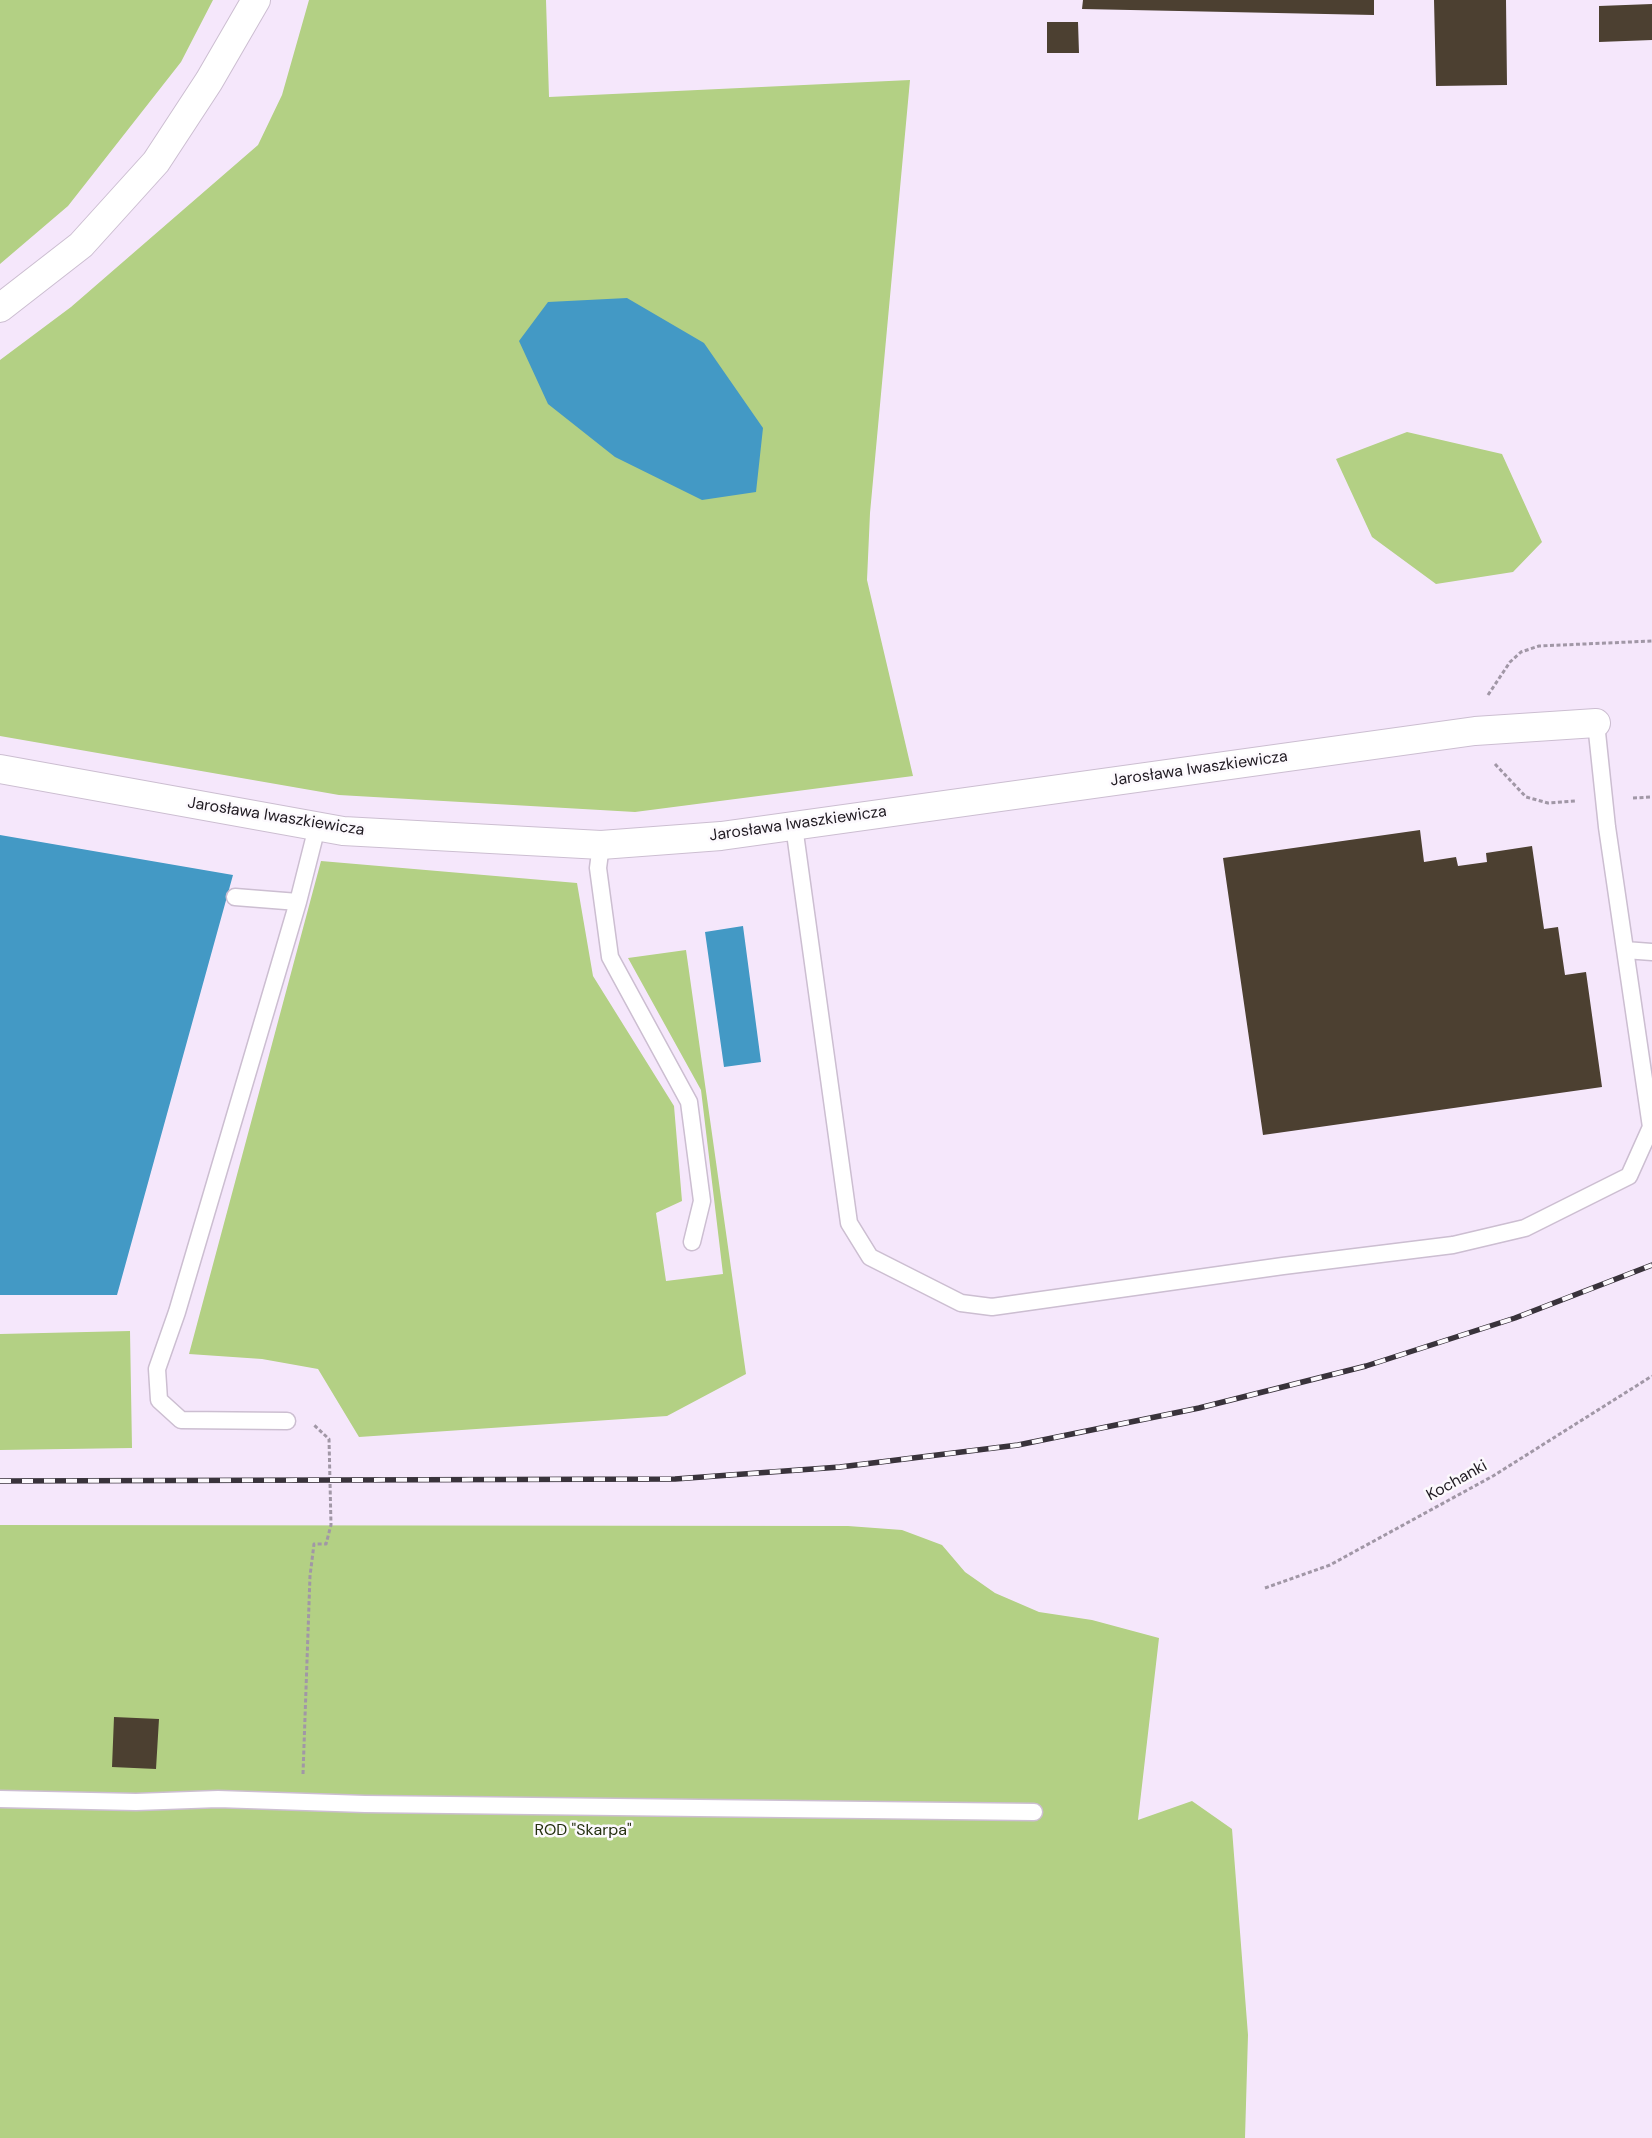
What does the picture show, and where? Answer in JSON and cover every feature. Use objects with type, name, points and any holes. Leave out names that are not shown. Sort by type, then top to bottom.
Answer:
[{"type":"street","points":[[0,308],[81,245],[156,162],[209,81],[256,0]]},
{"type":"street","name":"Jarosława Iwaszkiewicza","points":[[0,769],[343,832],[601,845],[722,836],[1475,730],[1596,723]]},
{"type":"lane","points":[[794,826],[849,1223],[870,1258],[961,1302],[992,1307],[1282,1266],[1453,1245],[1525,1228],[1629,1176],[1651,1127],[1607,827],[1596,723]]},
{"type":"lane","points":[[287,1421],[181,1420],[159,1400],[157,1370],[180,1302],[298,902],[318,827]]},
{"type":"lane","points":[[601,845],[598,868],[610,957],[689,1102],[702,1201],[692,1242]]},
{"type":"lane","points":[[236,897],[298,902]]},
{"type":"lane","points":[[1625,950],[1652,952]]},
{"type":"lane","points":[[0,1799],[136,1802],[218,1799],[365,1804],[1034,1812]]},
{"type":"path","points":[[1486,697],[1510,662],[1522,652],[1539,646],[1652,641]]},
{"type":"path","name":"Kochanki","points":[[1265,1588],[1330,1565],[1373,1542],[1493,1476],[1652,1376]]},
{"type":"path","points":[[287,1421],[313,1423],[329,1439],[331,1525],[326,1544],[314,1544],[310,1576],[302,1801]]},
{"type":"green space","points":[[0,0],[213,0],[181,62],[68,206],[0,264]]},
{"type":"green space","points":[[309,0],[546,0],[549,97],[910,80],[870,513],[867,580],[913,776],[635,812],[339,795],[0,736],[0,360],[71,307],[258,145],[282,95]]},
{"type":"green space","points":[[1407,432],[1502,454],[1542,542],[1513,572],[1436,584],[1372,537],[1336,459]]},
{"type":"green space","points":[[321,861],[577,883],[593,976],[674,1106],[682,1201],[656,1213],[666,1281],[723,1274],[701,1090],[628,958],[686,950],[746,1374],[667,1416],[359,1437],[318,1369],[262,1359],[189,1354]]},
{"type":"green space","points":[[130,1331],[132,1448],[0,1450],[0,1334]]},
{"type":"green space","name":"ROD \"Skarpa\"","points":[[0,1525],[848,1526],[902,1530],[942,1545],[965,1572],[995,1593],[1039,1612],[1092,1620],[1159,1638],[1138,1820],[1192,1801],[1232,1829],[1248,2035],[1245,2138],[0,2138]]},
{"type":"water","points":[[627,298],[704,343],[763,428],[756,492],[702,500],[615,457],[548,404],[519,341],[548,302]]},
{"type":"water","points":[[0,835],[233,875],[117,1295],[0,1295]]},
{"type":"water","points":[[743,926],[761,1062],[724,1067],[705,932]]},
{"type":"building","points":[[1083,0],[1374,0],[1374,15],[1082,9]]},
{"type":"building","points":[[1434,0],[1506,0],[1507,85],[1436,86]]},
{"type":"building","points":[[1652,4],[1652,40],[1599,42],[1599,6]]},
{"type":"building","points":[[1047,22],[1078,22],[1079,53],[1047,53]]},
{"type":"building","points":[[1420,830],[1424,862],[1456,857],[1458,866],[1487,862],[1486,853],[1532,846],[1544,929],[1558,927],[1565,975],[1586,972],[1602,1087],[1263,1135],[1223,858]]},
{"type":"building","points":[[114,1717],[159,1719],[156,1769],[112,1767]]},
{"type":"railway","points":[[0,1481],[675,1479],[840,1467],[1018,1445],[1199,1408],[1366,1366],[1515,1318],[1652,1265]]}]
